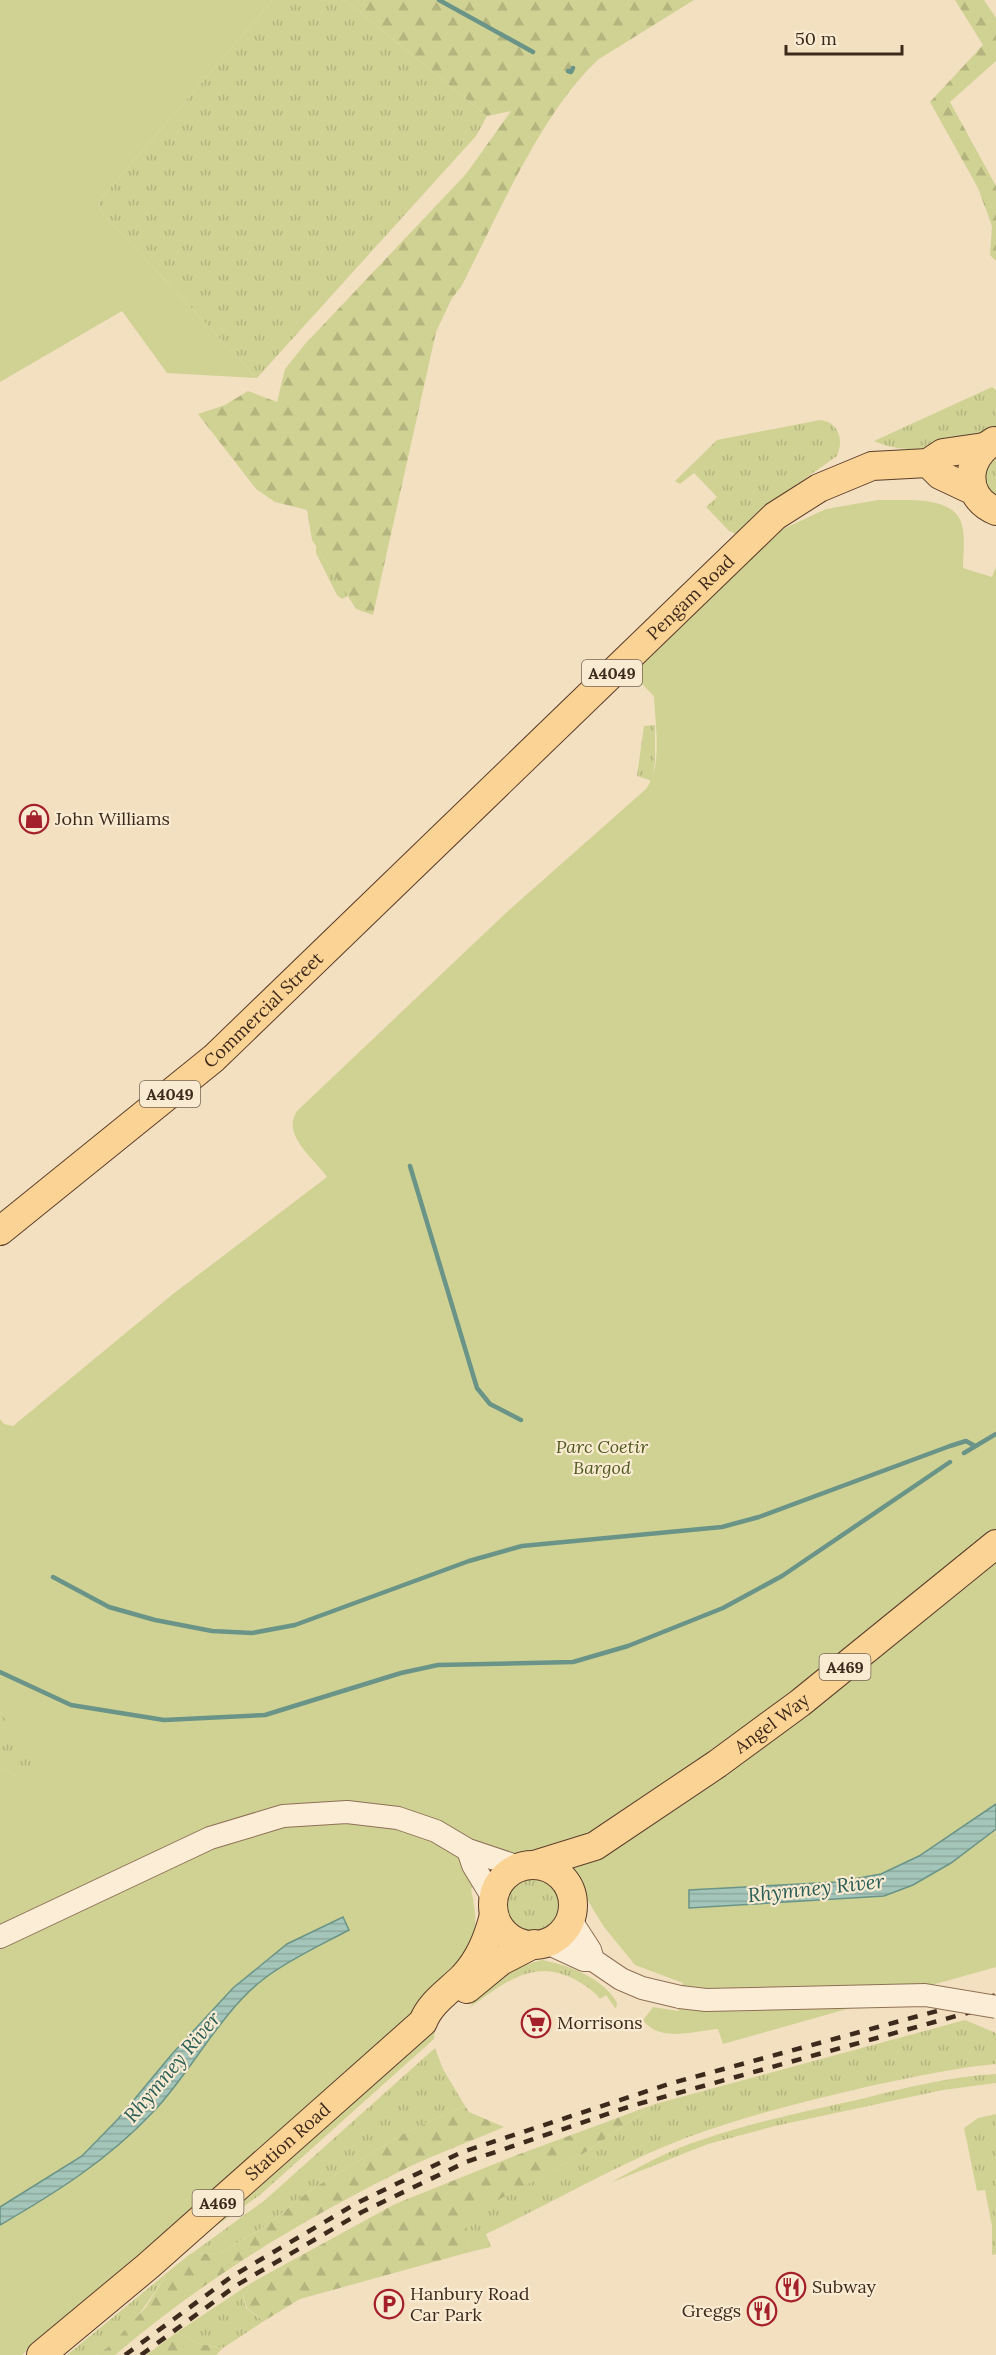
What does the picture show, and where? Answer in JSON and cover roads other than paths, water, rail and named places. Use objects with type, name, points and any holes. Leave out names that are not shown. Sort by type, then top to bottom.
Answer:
[{"type":"main road","name":"Pengam Road","points":[[330,946],[775,516],[819,488],[872,466],[928,463],[944,453],[990,444]]},
{"type":"main road","name":"A4049","points":[[974,491],[970,474],[972,464],[990,444]]},
{"type":"main road","points":[[928,463],[940,475],[974,491],[984,505],[996,511]]},
{"type":"main road","name":"Commercial Street","points":[[0,1232],[214,1058],[330,946]]},
{"type":"main road","name":"Angel Way","points":[[528,1866],[595,1846],[717,1764],[800,1703],[996,1544]]},
{"type":"main road","name":"Angel Way","points":[[570,1905],[595,1846]]},
{"type":"main road","points":[[528,1866],[555,1872],[570,1905]]},
{"type":"main road","name":"A469","points":[[493,1906],[500,1881],[528,1866]]},
{"type":"main road","name":"A469","points":[[540,1943],[564,1930],[570,1905]]},
{"type":"main road","points":[[493,1906],[497,1924],[513,1939],[540,1943]]},
{"type":"main road","name":"Station Road","points":[[423,2022],[427,2011],[464,1976],[477,1959],[490,1932],[493,1906]]},
{"type":"main road","name":"Station Road","points":[[41,2355],[148,2266],[423,2022],[433,2019],[501,1961],[540,1943]]},
{"type":"street","points":[[0,1937],[210,1838],[283,1816],[347,1812],[398,1818],[436,1831],[468,1850],[528,1866]]},
{"type":"street","points":[[468,1850],[493,1906]]},
{"type":"street","points":[[570,1905],[593,1960]]},
{"type":"street","points":[[540,1943],[584,1960],[593,1960],[642,1988],[680,1997],[706,2000],[925,1995],[996,2007]]},
{"type":"water","name":"Rhymney River","points":[[996,1804],[996,1829],[951,1863],[913,1885],[884,1896],[689,1908],[689,1890],[837,1882],[881,1874],[919,1856]]},
{"type":"water","name":"Rhymney River","points":[[343,1917],[349,1930],[306,1952],[265,1978],[234,2007],[168,2095],[137,2129],[81,2174],[0,2225],[0,2207],[82,2156],[118,2119],[172,2054],[233,1988],[287,1944]]},
{"type":"waterway","points":[[439,0],[533,52]]},
{"type":"waterway","points":[[568,71],[571,72],[573,68]]},
{"type":"waterway","points":[[410,1166],[477,1388],[490,1404],[521,1420]]},
{"type":"waterway","points":[[964,1453],[996,1434]]},
{"type":"waterway","points":[[53,1577],[109,1607],[155,1620],[212,1631],[252,1633],[295,1625],[469,1561],[522,1546],[722,1527],[759,1517],[950,1446],[966,1441],[975,1446]]},
{"type":"waterway","points":[[0,1672],[71,1705],[164,1720],[265,1715],[401,1673],[438,1665],[573,1662],[628,1646],[723,1608],[782,1576],[950,1462]]},
{"type":"railway","points":[[125,2355],[231,2277],[357,2203],[462,2152],[672,2083],[996,1995]]},
{"type":"railway","points":[[141,2355],[237,2285],[362,2212],[466,2162],[631,2106],[996,2005]]},
{"type":"place","name":"John Williams","points":[[34,819]]},
{"type":"place","name":"Morrisons","points":[[536,2023]]},
{"type":"place","name":"Subway","points":[[791,2287]]},
{"type":"place","name":"Hanbury Road Car Park","points":[[389,2304]]},
{"type":"place","name":"Greggs","points":[[762,2311]]},
{"type":"park label","name":"Parc Coetir Bargod","points":[[602,1457]]}]
